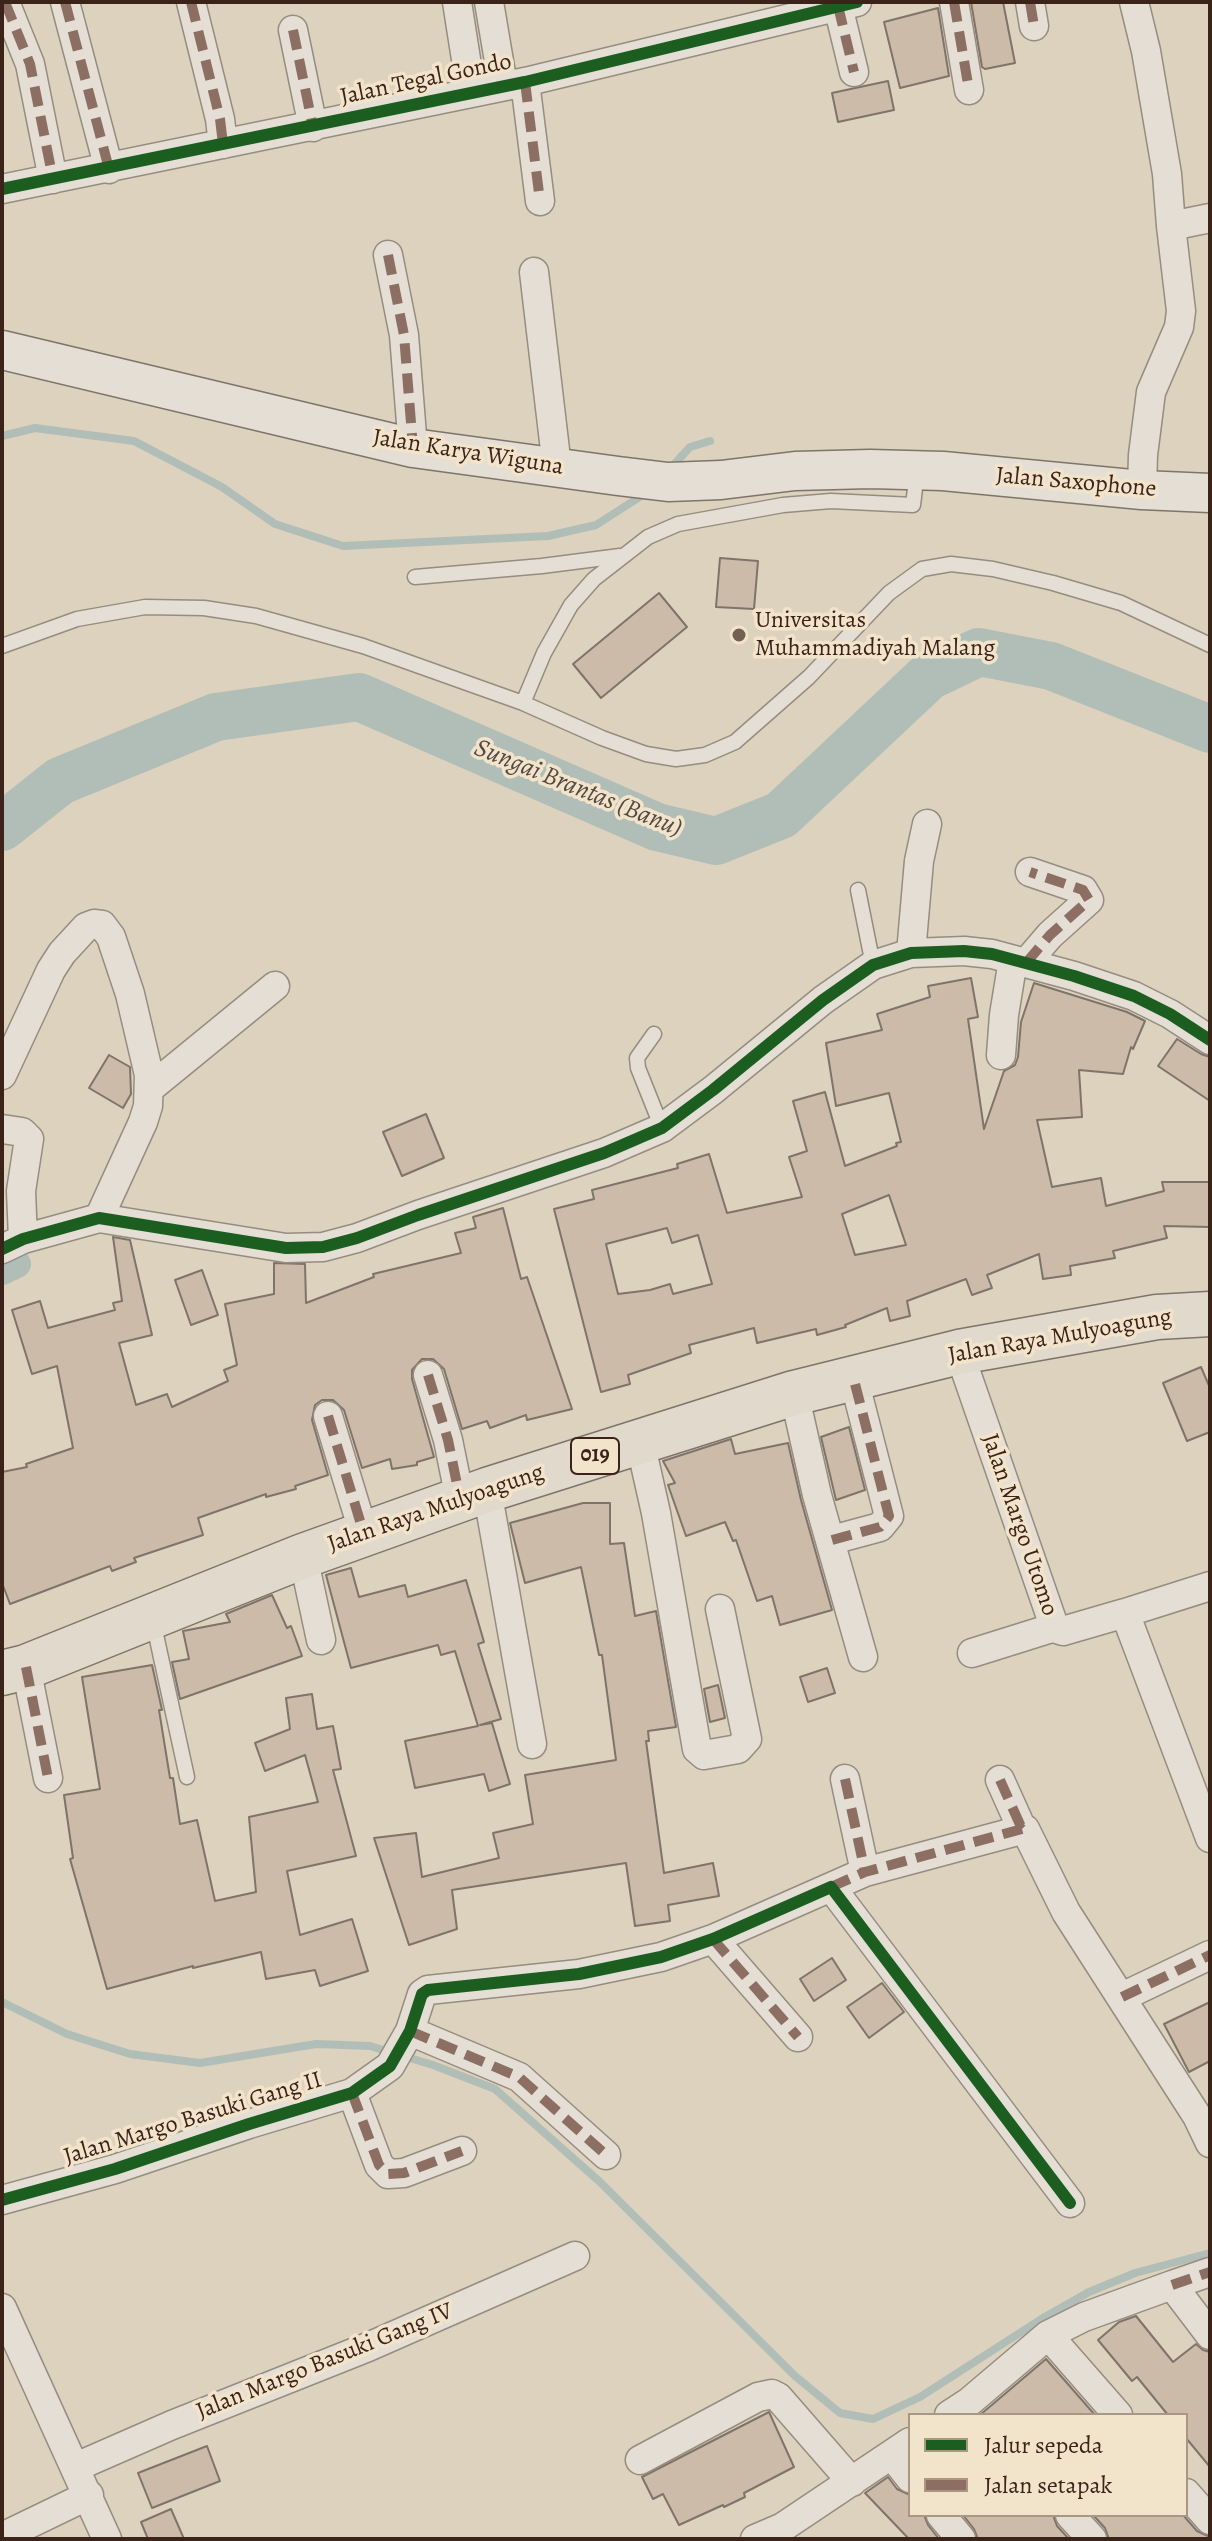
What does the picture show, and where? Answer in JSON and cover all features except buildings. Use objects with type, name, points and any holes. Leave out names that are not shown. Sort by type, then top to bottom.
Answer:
[{"type":"main road","name":"Jalan Karya Wiguna","points":[[2,350],[413,448],[656,480],[721,480],[795,471],[930,470]]},
{"type":"main road","name":"Jalan Saxophone","points":[[930,470],[1142,490],[1210,493]]},
{"type":"main road","name":"Jalan Raya Mulyoagung","points":[[14,1670],[303,1556],[474,1494],[794,1393],[959,1352],[1157,1317],[1210,1314]]},
{"type":"street","points":[[5,2],[30,64],[53,179]]},
{"type":"street","points":[[65,2],[109,169]]},
{"type":"street","points":[[191,2],[220,119],[223,144]]},
{"type":"street","points":[[457,2],[471,91]]},
{"type":"street","points":[[489,2],[514,84],[540,201]]},
{"type":"street","points":[[954,2],[969,90]]},
{"type":"street","points":[[1134,2],[1146,51],[1165,161],[1181,311],[1179,327],[1151,392],[1142,490]]},
{"type":"street","points":[[848,4],[854,72]]},
{"type":"street","name":"Jalan Tegal Gondo","points":[[2,189],[514,84],[848,4]]},
{"type":"street","points":[[293,30],[313,127]]},
{"type":"street","points":[[1171,226],[1210,218]]},
{"type":"street","points":[[388,255],[405,348],[413,448]]},
{"type":"street","points":[[534,272],[557,467]]},
{"type":"street","points":[[911,953],[919,861],[927,824]]},
{"type":"street","points":[[1001,1055],[1014,978],[1050,935],[1089,900],[1083,890],[1030,872]]},
{"type":"street","points":[[2,1075],[51,970],[74,937],[86,927],[102,925],[111,937],[145,1049],[149,1089],[143,1122],[99,1218]]},
{"type":"street","points":[[2,1129],[22,1132],[29,1139],[13,1244],[99,1218],[175,1228],[260,1245],[323,1247],[604,1153],[662,1128],[823,1000],[873,965],[911,953],[964,951],[992,954],[1014,978],[1134,996],[1170,1014],[1210,1040]]},
{"type":"street","points":[[149,1089],[275,986]]},
{"type":"street","name":"Jalan Margo Utomo","points":[[959,1352],[1055,1627],[1063,1631],[1210,1586]]},
{"type":"street","points":[[428,1375],[448,1440],[474,1494],[532,1744]]},
{"type":"street","points":[[832,1540],[880,1527],[889,1516],[854,1380]]},
{"type":"street","points":[[794,1393],[817,1495],[863,1657]]},
{"type":"street","points":[[328,1416],[364,1534]]},
{"type":"street","points":[[640,1442],[664,1556],[696,1745],[704,1755],[738,1749],[747,1739],[720,1609]]},
{"type":"street","points":[[303,1556],[321,1640]]},
{"type":"street","points":[[1125,1613],[1207,1823]]},
{"type":"street","points":[[972,1653],[1055,1627]]},
{"type":"street","points":[[14,1670],[48,1778]]},
{"type":"street","points":[[845,1779],[865,1872]]},
{"type":"street","points":[[1000,1780],[1066,1912],[1197,2116],[1210,2143]]},
{"type":"street","points":[[606,2155],[519,2077],[408,2034],[422,1994],[428,1990],[594,1971],[661,1957],[713,1939],[865,1872],[1022,1829]]},
{"type":"street","points":[[831,1887],[1070,2203]]},
{"type":"street","points":[[713,1939],[798,2037]]},
{"type":"street","points":[[1122,1997],[1210,1955]]},
{"type":"street","name":"Jalan Margo Basuki Gang II","points":[[2,2200],[115,2169],[352,2093],[390,2066],[408,2034]]},
{"type":"street","points":[[352,2093],[379,2165],[388,2174],[404,2173],[462,2151]]},
{"type":"street","name":"Jalan Margo Basuki Gang IV","points":[[76,2467],[381,2341],[575,2256]]},
{"type":"street","points":[[966,2411],[1048,2335],[1084,2317],[1210,2272]]},
{"type":"street","points":[[1172,2285],[1210,2335]]},
{"type":"street","points":[[2,2308],[107,2539]]},
{"type":"street","points":[[1048,2335],[1116,2413]]},
{"type":"street","points":[[640,2460],[758,2397],[772,2394],[778,2397],[852,2482]]},
{"type":"street","points":[[755,2539],[788,2533],[852,2482],[901,2449],[908,2472]]},
{"type":"street","points":[[2,2537],[89,2495]]},
{"type":"street","points":[[1188,2495],[1210,2520]]},
{"type":"street","points":[[943,2517],[961,2539]]},
{"type":"street","points":[[1072,2517],[1092,2539]]},
{"type":"lane","points":[[523,703],[544,653],[571,605],[620,556],[648,537],[678,524],[733,512],[831,501],[913,505],[930,470]]},
{"type":"lane","points":[[415,577],[620,556]]},
{"type":"lane","points":[[2,646],[77,619],[145,607],[204,608],[256,616],[363,646],[523,703],[646,754],[676,759],[705,755],[735,742],[763,720],[889,593],[922,569],[951,564],[993,569],[1121,603],[1210,645]]},
{"type":"lane","points":[[858,890],[873,965]]},
{"type":"lane","points":[[654,1034],[637,1058],[638,1068],[662,1128]]},
{"type":"lane","points":[[152,1617],[187,1777]]},
{"type":"waterway","points":[[2,436],[35,428],[134,441],[222,487],[275,524],[343,546],[548,536],[596,525],[649,491]]},
{"type":"waterway","points":[[669,470],[690,447],[710,441]]},
{"type":"waterway","name":"Sungai Brantas (Banu)","points":[[2,827],[60,781],[216,717],[359,697],[657,827],[716,841],[781,815],[929,676],[979,652],[1051,666],[1210,729]]},
{"type":"waterway","points":[[2,1271],[17,1264]]},
{"type":"waterway","points":[[2,2002],[67,2034],[130,2054],[200,2063],[316,2044],[370,2046],[433,2065],[495,2089],[600,2182],[795,2376],[840,2413],[873,2419],[920,2397],[1089,2292],[1135,2273],[1210,2253]]},
{"type":"marked path","points":[[5,2],[30,64],[53,179]]},
{"type":"marked path","points":[[65,2],[109,169]]},
{"type":"marked path","points":[[191,2],[220,119],[223,144]]},
{"type":"marked path","points":[[954,2],[969,90]]},
{"type":"marked path","points":[[1030,2],[1034,26]]},
{"type":"marked path","points":[[838,6],[854,72]]},
{"type":"marked path","points":[[293,30],[313,127]]},
{"type":"marked path","points":[[525,82],[540,201]]},
{"type":"marked path","points":[[388,255],[404,335],[413,448]]},
{"type":"marked path","points":[[1026,963],[1050,935],[1089,900],[1083,890],[1030,872]]},
{"type":"marked path","points":[[428,1375],[448,1440],[460,1499]]},
{"type":"marked path","points":[[832,1540],[880,1527],[889,1516],[854,1380]]},
{"type":"marked path","points":[[328,1416],[364,1534]]},
{"type":"marked path","points":[[26,1667],[48,1778]]},
{"type":"marked path","points":[[845,1779],[865,1872]]},
{"type":"marked path","points":[[1000,1780],[1022,1829]]},
{"type":"marked path","points":[[831,1887],[865,1872],[1022,1829],[1028,1835]]},
{"type":"marked path","points":[[713,1939],[798,2037]]},
{"type":"marked path","points":[[1122,1997],[1210,1955]]},
{"type":"marked path","points":[[410,2031],[519,2077],[606,2155]]},
{"type":"marked path","points":[[352,2093],[379,2165],[388,2174],[404,2173],[462,2151]]},
{"type":"marked path","points":[[1172,2285],[1210,2272]]},
{"type":"cycle path","points":[[2,189],[525,82],[857,2]]},
{"type":"cycle path","points":[[2,1249],[23,1239],[99,1218],[286,1248],[323,1247],[357,1238],[604,1153],[662,1128],[823,1000],[873,965],[911,953],[964,951],[992,954],[1074,976],[1134,996],[1170,1014],[1210,1040]]},
{"type":"cycle path","points":[[2,2200],[115,2169],[352,2093],[390,2066],[410,2031],[422,1994],[428,1990],[579,1974],[661,1957],[713,1939],[831,1887],[1070,2203]]},
{"type":"place","name":"Universitas Muhammadiyah Malang","points":[[739,635]]}]
